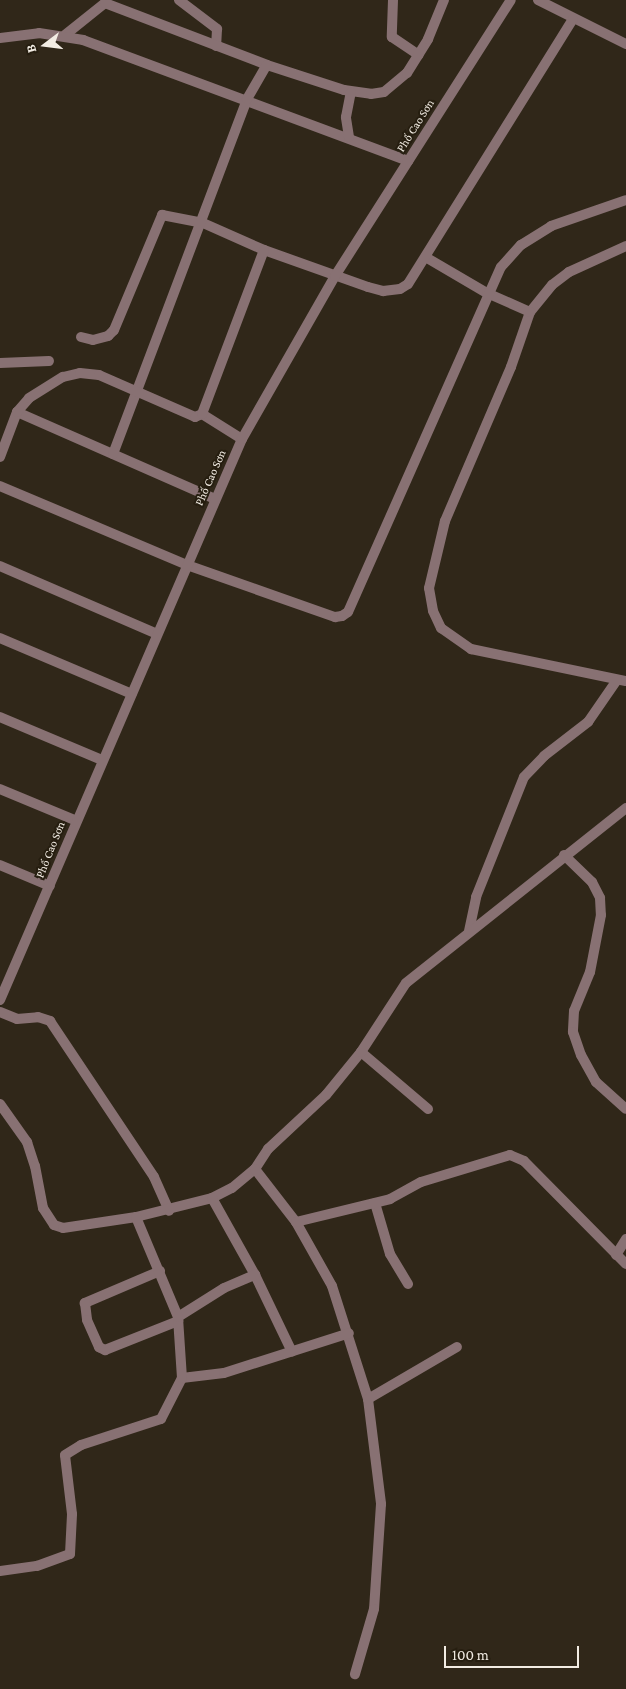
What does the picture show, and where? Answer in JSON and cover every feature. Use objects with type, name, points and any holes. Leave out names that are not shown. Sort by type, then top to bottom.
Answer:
[{"type":"street","points":[[179,0],[217,29],[216,46]]},
{"type":"street","points":[[393,0],[392,37],[419,55]]},
{"type":"street","points":[[65,35],[105,2],[267,65],[351,92],[384,92],[407,73],[419,55],[444,0]]},
{"type":"street","name":"Phố Cao Sơn","points":[[0,1000],[242,439],[335,276],[511,0]]},
{"type":"street","points":[[538,0],[626,44]]},
{"type":"street","points":[[81,337],[93,340],[108,336],[114,330],[162,215],[203,223],[264,250],[383,291],[400,289],[408,284],[427,258],[573,19]]},
{"type":"street","points":[[0,38],[38,33],[65,35],[248,99],[408,161]]},
{"type":"street","points":[[113,454],[203,223],[248,99],[267,65]]},
{"type":"street","points":[[348,137],[346,117],[351,92]]},
{"type":"street","points":[[0,486],[187,565],[335,617],[348,612],[487,293],[501,267],[535,235],[551,226],[626,200]]},
{"type":"street","points":[[469,931],[476,897],[524,777],[544,756],[588,722],[622,681],[471,649],[441,628],[432,610],[429,588],[445,521],[511,367],[530,312],[552,285],[569,272],[626,246]]},
{"type":"street","points":[[0,456],[17,412],[41,389],[63,377],[80,373],[99,375],[195,417],[202,414],[264,250]]},
{"type":"street","points":[[427,258],[487,293],[530,312]]},
{"type":"street","points":[[0,363],[49,361]]},
{"type":"street","points":[[17,412],[215,499]]},
{"type":"street","points":[[202,414],[242,439]]},
{"type":"street","points":[[0,566],[157,634]]},
{"type":"street","points":[[0,638],[132,694]]},
{"type":"street","points":[[0,717],[102,760]]},
{"type":"street","points":[[0,789],[77,821]]},
{"type":"street","points":[[0,1104],[26,1142],[35,1166],[43,1208],[54,1225],[63,1228],[136,1217],[170,1211],[212,1198],[232,1188],[255,1169],[268,1149],[326,1095],[361,1052],[406,983],[564,855],[626,808]]},
{"type":"street","points":[[564,855],[592,882],[600,898],[601,915],[590,972],[574,1011],[573,1032],[581,1055],[596,1082],[626,1109]]},
{"type":"street","points":[[0,865],[50,886]]},
{"type":"street","points":[[0,1012],[17,1019],[38,1016],[50,1021],[154,1177],[170,1211]]},
{"type":"street","points":[[361,1052],[428,1109]]},
{"type":"street","points":[[296,1222],[399,1196],[421,1182],[510,1155],[517,1156],[626,1264]]},
{"type":"street","points":[[255,1169],[296,1222],[332,1286],[349,1333],[368,1399],[381,1504],[374,1609],[355,1674]]},
{"type":"street","points":[[212,1198],[255,1275],[292,1352]]},
{"type":"street","points":[[375,1203],[390,1254],[408,1284]]},
{"type":"street","points":[[0,1571],[37,1566],[70,1554],[72,1514],[65,1455],[81,1445],[161,1419],[182,1378],[178,1319],[160,1271],[136,1217]]},
{"type":"street","points":[[616,1255],[626,1239]]},
{"type":"street","points":[[160,1271],[85,1302],[87,1320],[99,1347],[105,1350],[178,1319],[255,1275]]},
{"type":"street","points":[[182,1378],[224,1373],[349,1333]]},
{"type":"street","points":[[368,1399],[457,1347]]}]
